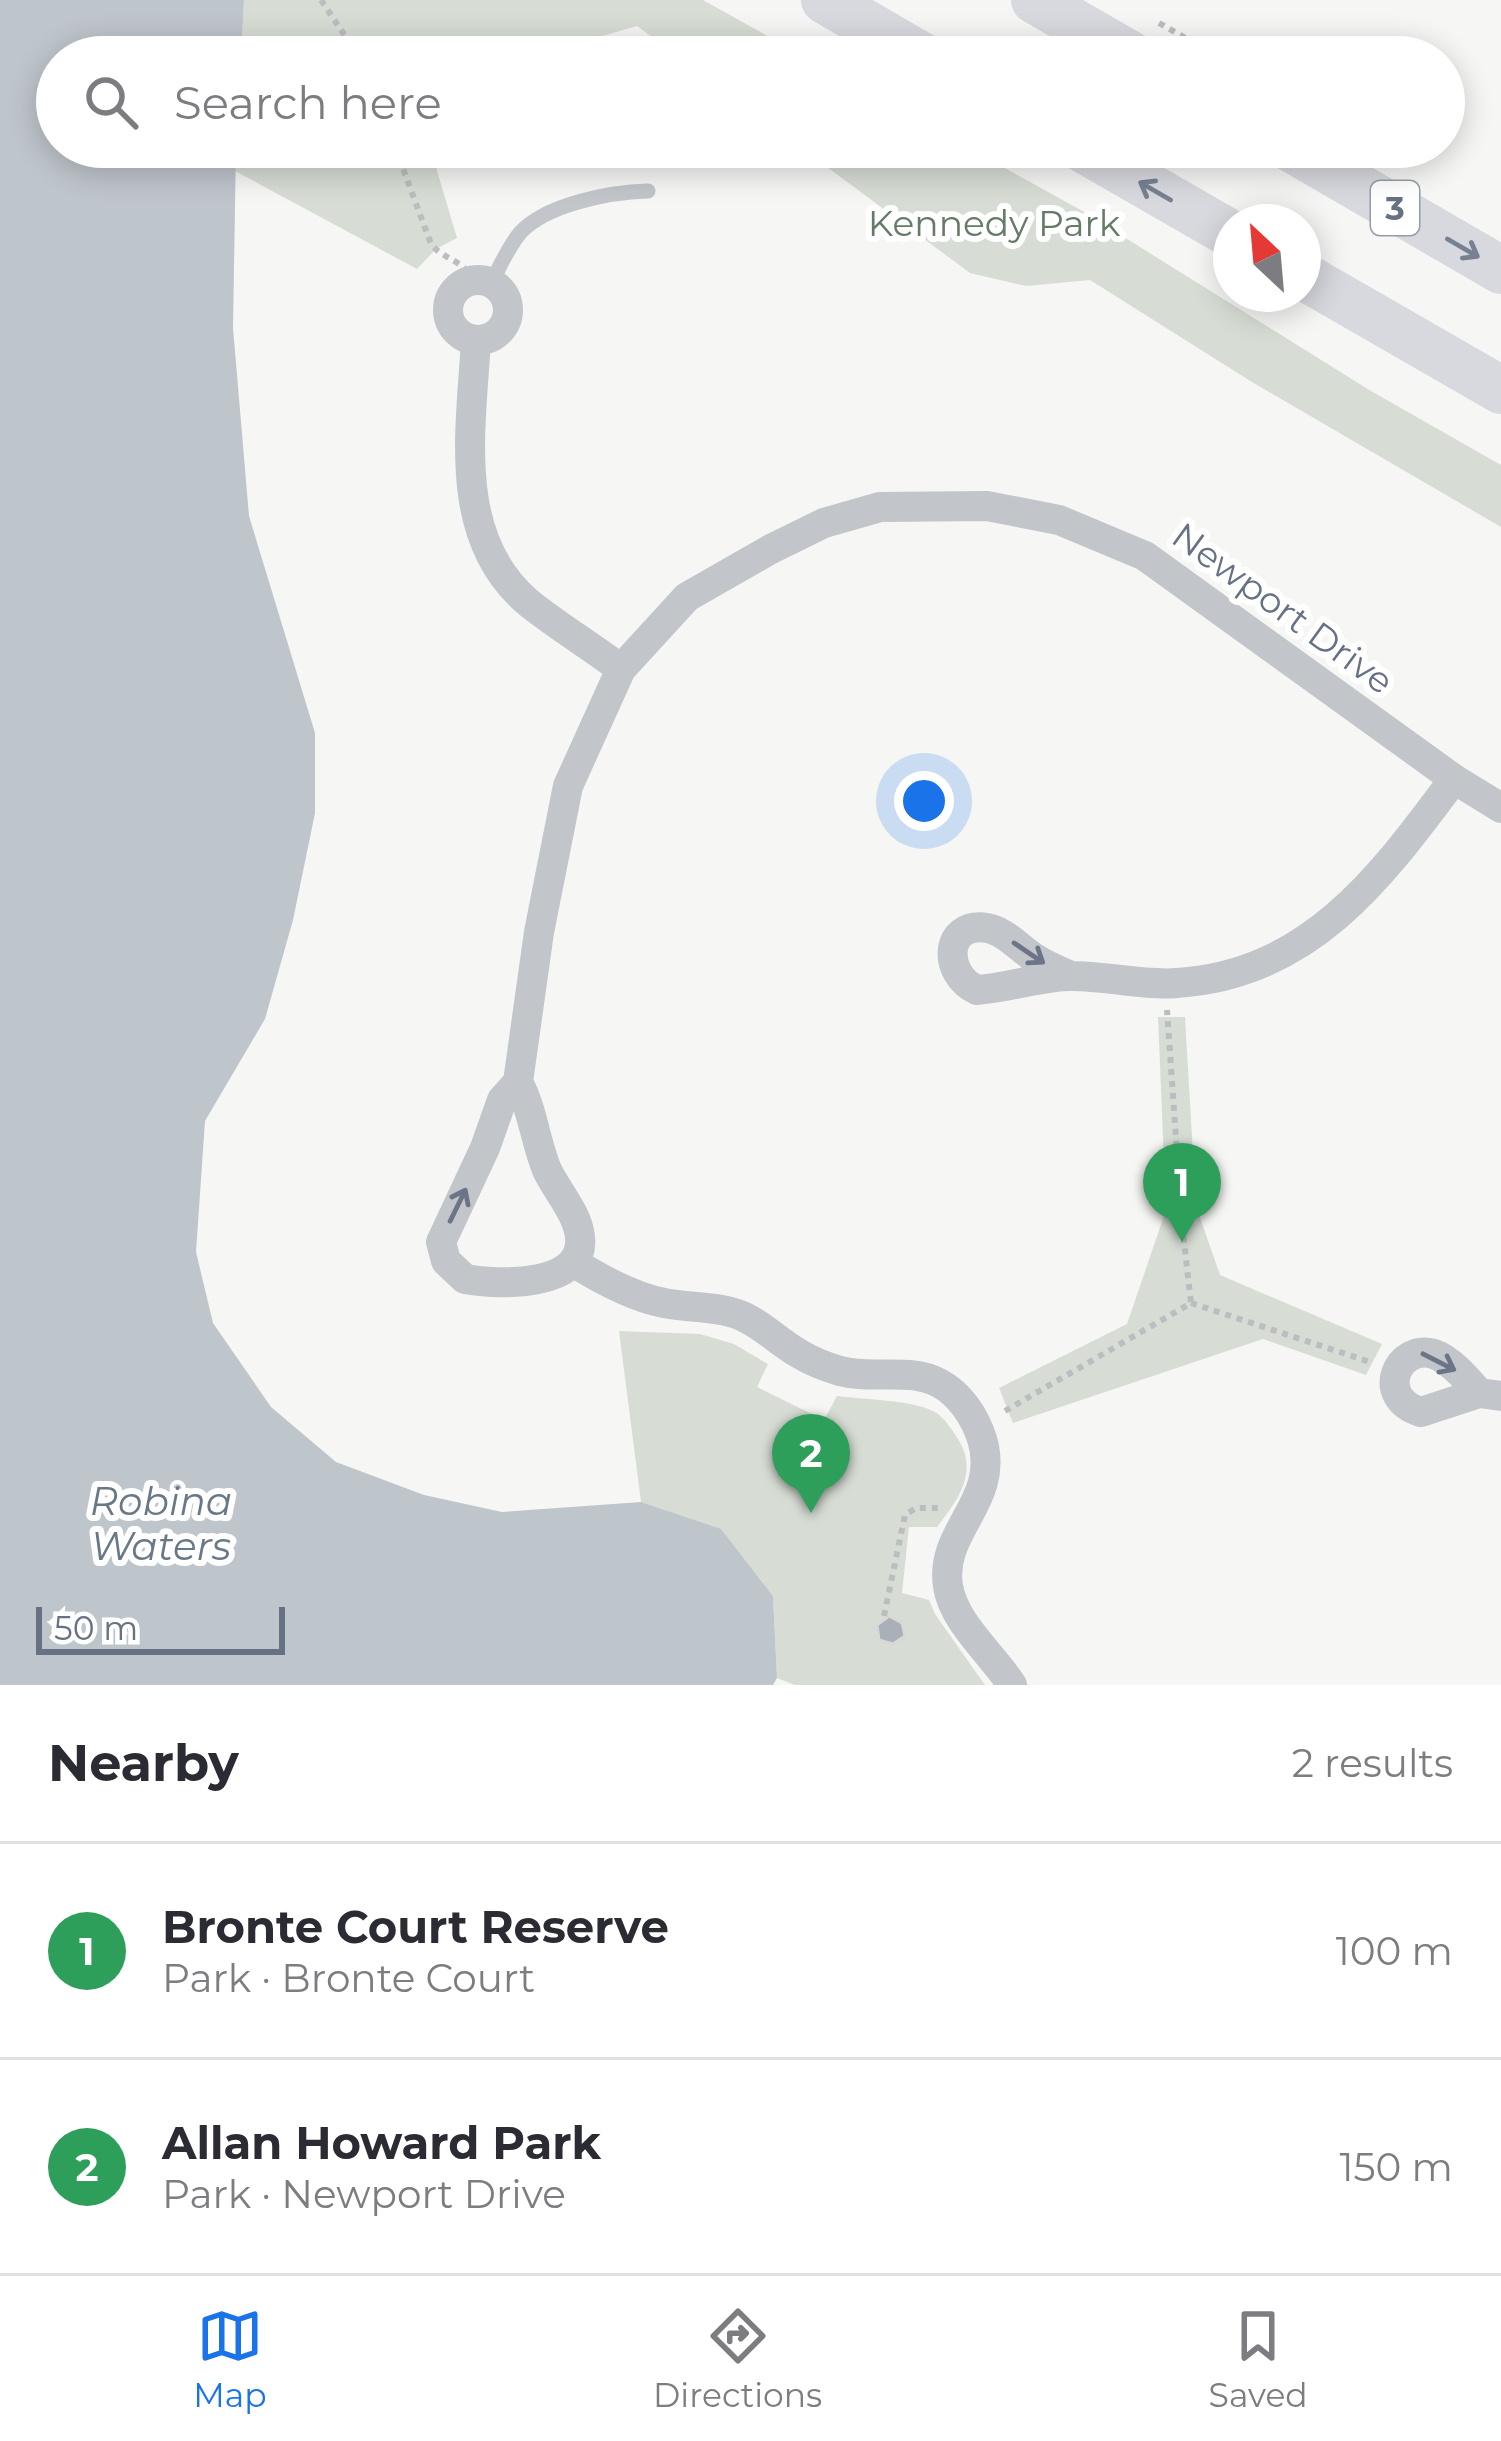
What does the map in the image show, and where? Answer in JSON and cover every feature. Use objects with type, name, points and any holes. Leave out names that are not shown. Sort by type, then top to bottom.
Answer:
[{"type":"main road","points":[[824,0],[887,36]]},
{"type":"main road","points":[[1036,0],[1136,36]]},
{"type":"main road","points":[[1116,168],[1213,224]]},
{"type":"main road","name":"3","points":[[1325,168],[1501,270]]},
{"type":"main road","points":[[1321,286],[1501,390]]},
{"type":"street","points":[[483,282],[506,298],[509,308],[496,335],[476,340],[458,333],[448,306],[457,289],[483,282]]},
{"type":"street","points":[[476,340],[472,496],[491,554],[529,602],[621,669]]},
{"type":"street","name":"Newport Drive","points":[[518,1082],[530,1104],[539,1149],[579,1232],[580,1244],[573,1262],[539,1281],[465,1279],[442,1255],[441,1242],[502,1100],[518,1082],[539,932],[568,786],[621,669],[687,597],[824,523],[880,507],[987,506],[1059,520],[1145,556],[1501,808]]},
{"type":"street","points":[[1071,976],[1165,983],[1221,977],[1306,942],[1353,903],[1400,852],[1454,779]]},
{"type":"street","points":[[573,1262],[645,1298],[733,1312],[824,1365],[867,1376],[906,1373],[925,1377],[955,1394],[981,1435],[986,1466],[984,1486],[953,1546],[947,1586],[966,1625],[1012,1685]]},
{"type":"street","points":[[1434,1354],[1490,1395],[1429,1412],[1414,1411],[1402,1404],[1395,1391],[1397,1370],[1409,1356],[1434,1354]]},
{"type":"lane","points":[[483,282],[523,230],[537,220],[607,195],[647,191]]},
{"type":"path","points":[[321,0],[347,36]]},
{"type":"path","points":[[403,168],[431,244],[483,282]]},
{"type":"path","points":[[1165,983],[1191,1303]]},
{"type":"path","points":[[1006,1422],[1002,1413],[1191,1303],[1397,1370]]},
{"type":"path","points":[[884,1616],[904,1515],[916,1508],[937,1510],[945,1504]]},
{"type":"green space","points":[[244,0],[703,0],[767,36],[651,36],[637,26],[602,36],[242,36]]},
{"type":"green space","points":[[436,168],[457,238],[436,249],[417,269],[235,171]]},
{"type":"green space","name":"Kennedy Park","points":[[828,168],[1005,168],[1213,293],[1213,312],[1244,312],[1501,465],[1501,527],[1252,382],[1090,280],[1026,286],[970,273]]},
{"type":"green space","points":[[1158,1017],[1185,1017],[1196,1206],[1220,1275],[1382,1344],[1366,1375],[1263,1339],[1013,1423],[999,1388],[1127,1324],[1166,1210]]},
{"type":"green space","points":[[619,1331],[700,1334],[734,1344],[768,1364],[757,1387],[824,1420],[837,1396],[904,1403],[941,1416],[963,1449],[964,1484],[937,1527],[909,1527],[902,1593],[929,1600],[985,1685],[795,1685],[777,1678],[773,1596],[721,1530],[641,1502]]},
{"type":"water","name":"Robina Waters","points":[[0,0],[244,0],[242,36],[36,36],[36,168],[236,168],[233,328],[249,516],[315,733],[315,813],[293,920],[265,1019],[205,1121],[196,1252],[213,1323],[271,1407],[336,1462],[424,1495],[502,1512],[641,1502],[721,1529],[773,1596],[777,1678],[773,1685],[0,1685]]},
{"type":"building","points":[[889,1616],[902,1623],[905,1636],[893,1644],[879,1640],[877,1625]]},
{"type":"place","name":"Bronte Court Reserve","points":[[1182,1242]]},
{"type":"place","name":"Allan Howard Park","points":[[811,1513]]}]
